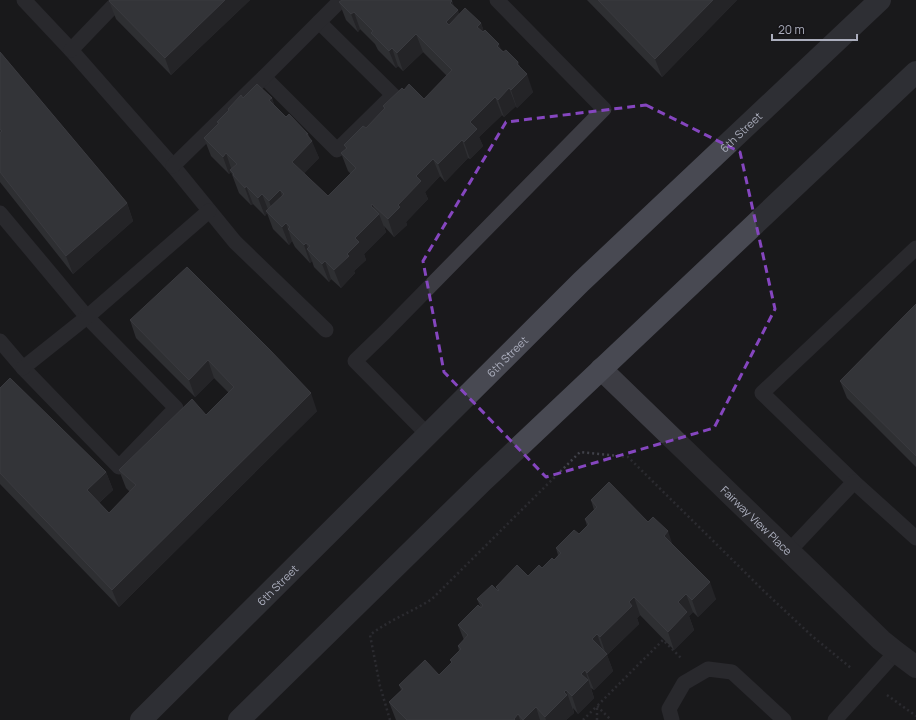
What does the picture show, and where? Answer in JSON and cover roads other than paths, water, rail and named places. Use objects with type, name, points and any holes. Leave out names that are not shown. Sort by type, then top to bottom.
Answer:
[{"type":"main road","name":"6th Street","points":[[141,720],[582,282],[880,0]]},
{"type":"main road","points":[[239,720],[476,487],[916,72]]},
{"type":"street","name":"Fairway View Place","points":[[601,369],[875,634],[916,667]]},
{"type":"lane","points":[[24,0],[71,50],[172,166],[235,242],[326,330]]},
{"type":"lane","points":[[71,50],[119,0]]},
{"type":"lane","points":[[172,166],[341,0]]},
{"type":"lane","points":[[428,435],[355,361],[604,109],[497,0]]},
{"type":"lane","points":[[264,77],[337,150],[393,95],[319,22]]},
{"type":"lane","points":[[23,368],[87,317],[209,212]]},
{"type":"lane","points":[[0,213],[87,317],[176,408],[119,467],[23,368],[0,341]]},
{"type":"lane","points":[[916,248],[762,393],[854,482],[916,538]]},
{"type":"lane","points":[[789,551],[854,482]]},
{"type":"lane","points":[[835,720],[896,652]]},
{"type":"lane","points":[[672,720],[669,709],[684,683],[708,669],[732,672],[784,720]]}]
